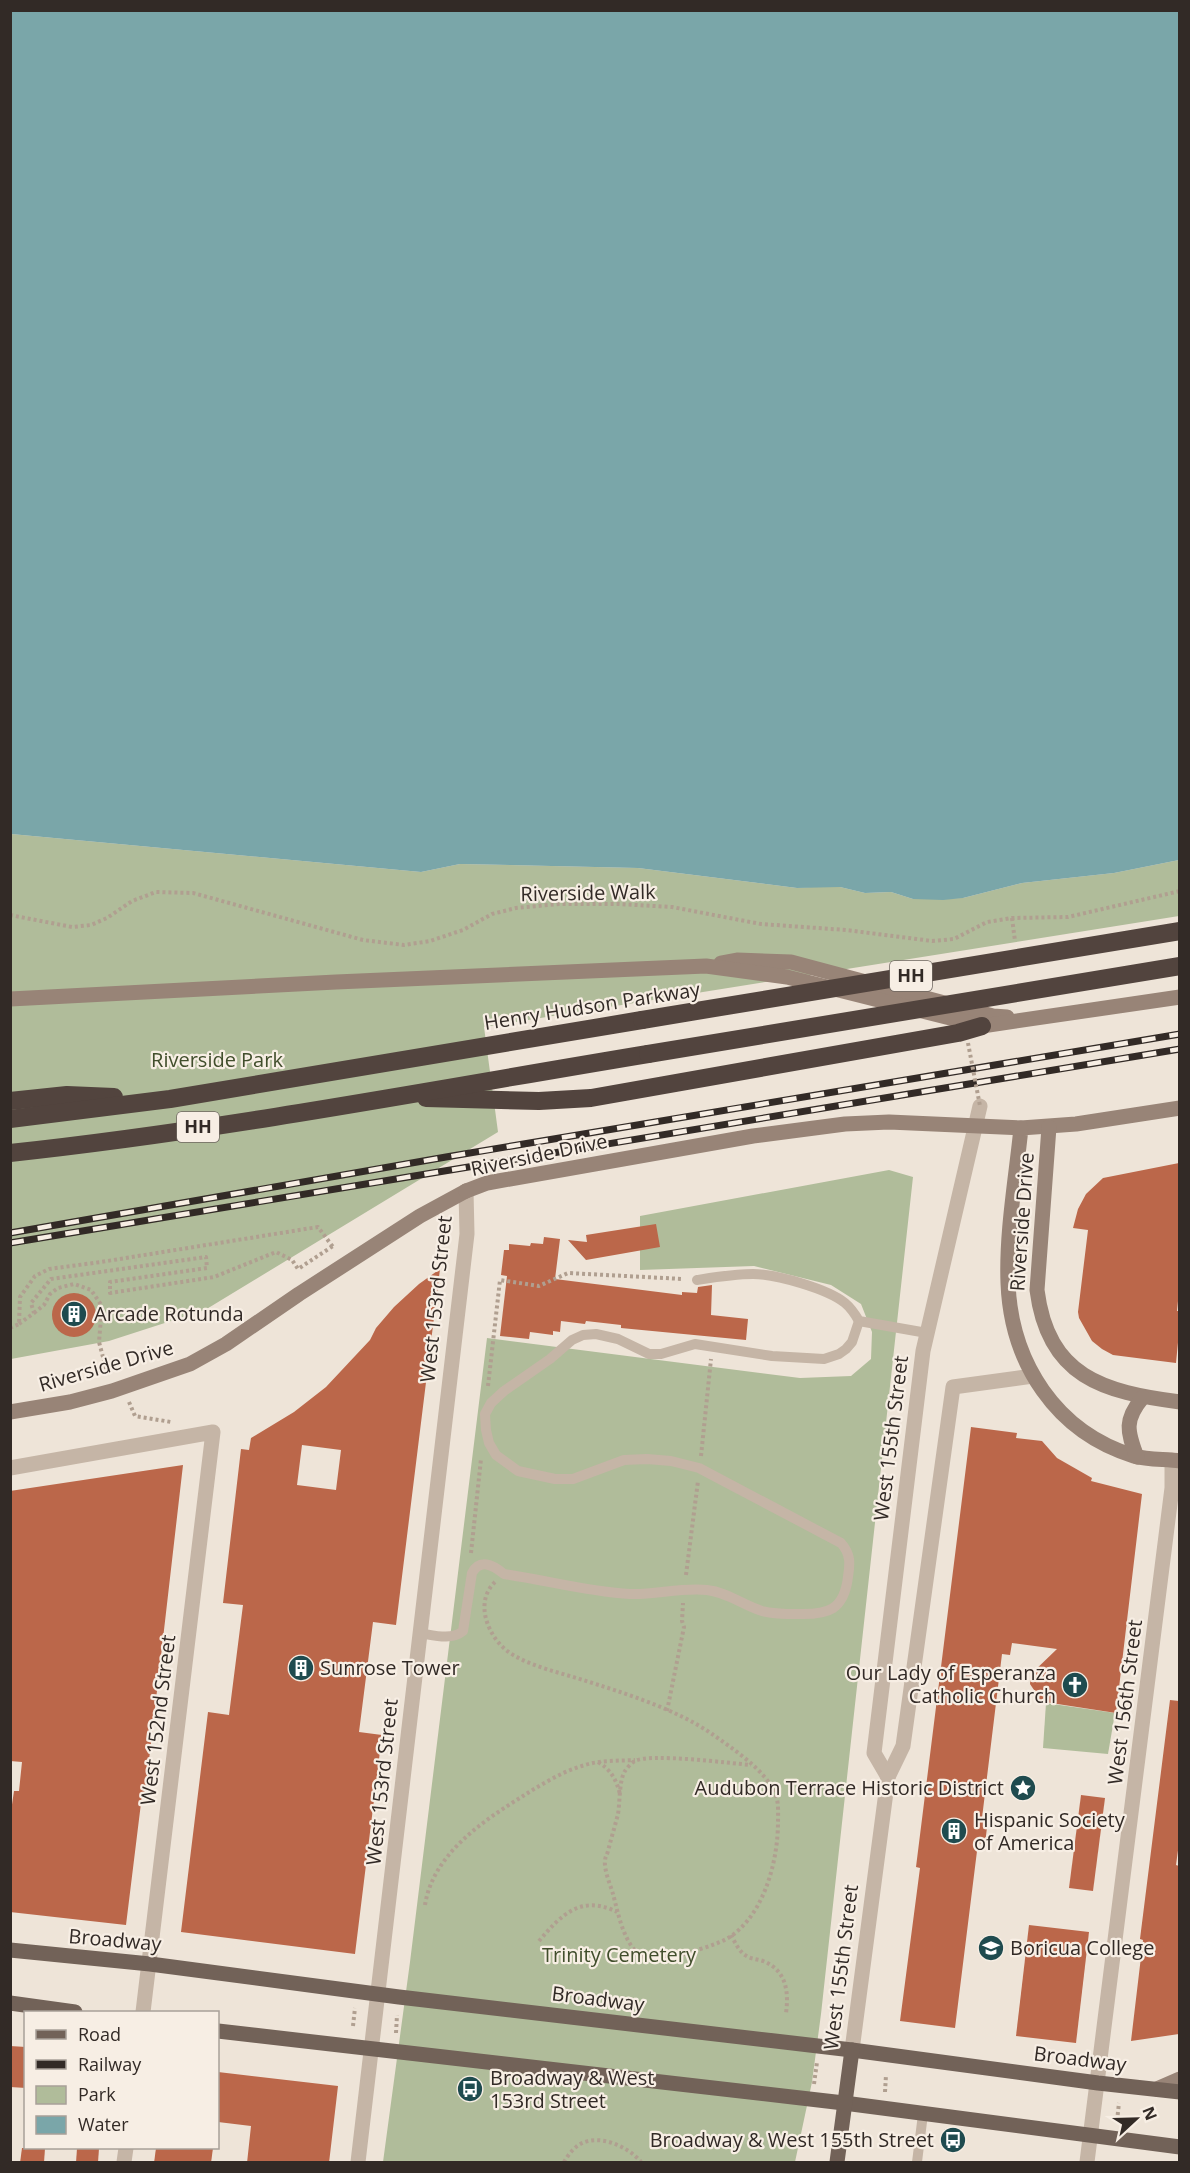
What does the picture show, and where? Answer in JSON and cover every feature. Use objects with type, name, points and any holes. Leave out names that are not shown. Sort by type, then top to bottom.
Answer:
[{"type":"highway","name":"Henry Hudson Parkway","points":[[10,1119],[170,1099],[1179,931]]},
{"type":"highway","name":"HH","points":[[10,1153],[104,1142],[1179,966]]},
{"type":"highway","points":[[385,1097],[519,1101],[591,1098],[958,1033],[981,1026]]},
{"type":"highway","points":[[10,1101],[67,1095],[170,1099]]},
{"type":"main road","points":[[10,999],[348,981],[706,966],[736,960],[791,962],[993,1016],[1027,1019]]},
{"type":"main road","points":[[706,966],[787,977],[981,1026],[1179,998]]},
{"type":"main road","points":[[1049,1127],[1179,1108]]},
{"type":"main road","name":"Riverside Drive","points":[[10,1412],[70,1402],[190,1365],[439,1205],[487,1183],[753,1136],[845,1124],[888,1122],[1021,1128],[1049,1127],[1036,1290],[1038,1305],[1049,1336],[1067,1363],[1079,1373],[1109,1388],[1143,1397],[1179,1402]]},
{"type":"main road","name":"Riverside Drive","points":[[1021,1128],[1011,1224],[1008,1282],[1012,1320],[1033,1376],[1047,1397],[1073,1424],[1104,1445],[1137,1457],[1176,1460]]},
{"type":"main road","points":[[1137,1457],[1129,1431],[1129,1423],[1134,1408],[1143,1397]]},
{"type":"main road","name":"Broadway","points":[[10,1950],[150,1964],[1179,2092]]},
{"type":"main road","points":[[10,2003],[62,2011]]},
{"type":"main road","points":[[219,2031],[844,2103],[1179,2147]]},
{"type":"main road","name":"West 155th Street","points":[[837,2163],[852,2050]]},
{"type":"main road","points":[[1157,2089],[1179,2079]]},
{"type":"street","name":"West 155th Street","points":[[888,1777],[874,1754],[923,1351],[980,1106]]},
{"type":"street","name":"West 153rd Street","points":[[358,2163],[380,1994],[419,1633],[467,1234],[466,1191]]},
{"type":"street","name":"West 155th Street","points":[[852,2050],[888,1777],[903,1746],[953,1387],[1033,1376]]},
{"type":"street","name":"West 152nd Street","points":[[10,1467],[213,1432],[143,2011]]},
{"type":"street","name":"West 156th Street","points":[[1087,2163],[1176,1460]]},
{"type":"lane","points":[[698,1280],[740,1274],[773,1277],[829,1293],[844,1302],[859,1321],[927,1333]]},
{"type":"lane","points":[[419,1633],[448,1637],[463,1631],[474,1569],[486,1564],[504,1574],[628,1594],[705,1589],[762,1611],[779,1614],[817,1614],[833,1610],[839,1605],[848,1582],[849,1557],[840,1543],[699,1468],[671,1461],[624,1460],[573,1479],[555,1479],[518,1471],[496,1455],[489,1443],[485,1414],[491,1403],[504,1391],[550,1359],[572,1340],[583,1335],[596,1334],[618,1339],[649,1354],[661,1354],[695,1344],[772,1356],[824,1359],[846,1349],[852,1342],[859,1321]]},
{"type":"lane","points":[[917,2163],[923,2114]]},
{"type":"path","name":"Riverside Walk","points":[[10,915],[72,927],[91,925],[132,902],[156,892],[193,893],[363,940],[404,945],[430,941],[463,930],[492,914],[516,908],[559,904],[618,904],[672,907],[761,924],[846,930],[932,941],[954,939],[987,922],[1012,918],[1068,917],[1179,891]]},
{"type":"path","points":[[968,1043],[980,1106]]},
{"type":"path","points":[[19,1324],[20,1297],[35,1276],[49,1269],[318,1227],[346,1264]]},
{"type":"path","points":[[34,1313],[31,1303],[51,1279],[206,1257],[207,1268],[110,1282],[110,1293],[214,1277],[276,1252],[292,1260],[298,1269],[333,1246]]},
{"type":"path","points":[[499,1287],[500,1280],[539,1286],[568,1273],[698,1280]]},
{"type":"path","points":[[10,1328],[44,1305],[50,1294],[58,1288],[74,1284],[91,1290],[102,1306],[99,1342],[118,1389],[135,1416],[176,1423]]},
{"type":"path","points":[[667,1712],[684,1627],[682,1621],[684,1591],[712,1347]]},
{"type":"path","points":[[504,1574],[491,1586],[484,1605],[486,1620],[491,1632],[508,1652],[536,1665],[619,1692],[703,1728],[740,1754],[766,1780],[775,1793],[778,1808],[778,1833],[776,1853],[766,1888],[749,1916],[731,1935],[679,1956],[644,1957],[633,1948],[620,1924],[604,1861],[621,1797],[622,1776],[636,1760]]},
{"type":"path","points":[[425,1905],[434,1877],[453,1850],[468,1834],[497,1812],[542,1784],[573,1769],[597,1762],[655,1758],[750,1764]]},
{"type":"path","points":[[597,1762],[611,1772],[621,1797]]},
{"type":"path","points":[[539,1941],[567,1912],[596,1905],[617,1912]]},
{"type":"path","points":[[731,1935],[739,1950],[746,1956],[776,1968],[784,1980],[788,1997],[786,2013]]},
{"type":"path","points":[[352,2026],[355,2008]]},
{"type":"path","points":[[396,2033],[398,2015]]},
{"type":"path","points":[[814,2085],[818,2056]]},
{"type":"path","points":[[885,2093],[886,2075]]},
{"type":"path","points":[[1117,2121],[1119,2103]]},
{"type":"path","points":[[564,2163],[577,2145],[591,2141],[607,2141],[622,2147],[641,2163]]},
{"type":"green space","name":"Riverside Park","points":[[11,834],[421,872],[460,864],[638,868],[797,888],[825,886],[865,893],[891,892],[913,899],[963,898],[1022,883],[1114,873],[1179,860],[1179,916],[484,1027],[498,1132],[205,1310],[109,1341],[11,1359]]},
{"type":"green space","name":"Trinity Cemetery","points":[[889,1170],[913,1177],[821,2014],[812,2082],[795,2162],[383,2162],[487,1338],[800,1378],[851,1376],[871,1359],[872,1332],[861,1304],[831,1285],[754,1266],[640,1270],[640,1216]]},
{"type":"green space","points":[[1046,1703],[1115,1713],[1108,1754],[1043,1748]]},
{"type":"water","points":[[10,11],[1179,11],[1179,860],[1114,873],[1022,883],[963,898],[943,900],[913,899],[891,892],[865,893],[840,887],[797,888],[638,868],[460,864],[421,872],[11,834]]},
{"type":"building","points":[[1179,1163],[1177,1311],[1179,1311],[1179,1332],[1176,1363],[1113,1355],[1092,1341],[1079,1318],[1088,1230],[1073,1228],[1078,1209],[1086,1194],[1103,1178]]},
{"type":"building","points":[[656,1224],[660,1247],[586,1260],[568,1240],[587,1242],[586,1235]]},
{"type":"building","points":[[544,1237],[560,1239],[555,1279],[682,1295],[682,1292],[697,1293],[698,1287],[712,1285],[711,1315],[748,1319],[746,1340],[621,1328],[621,1325],[586,1321],[585,1324],[561,1321],[560,1332],[553,1331],[553,1335],[530,1332],[529,1339],[500,1336],[507,1276],[501,1275],[504,1250],[509,1250],[509,1244],[530,1246],[531,1243],[543,1244]]},
{"type":"building","points":[[440,1269],[396,1625],[373,1622],[359,1732],[382,1735],[355,1954],[181,1932],[208,1712],[229,1715],[243,1605],[223,1603],[241,1449],[249,1450],[251,1438],[294,1412],[326,1387],[370,1340],[376,1328],[394,1307],[419,1284]],"holes":[[[302,1445],[341,1450],[336,1490],[297,1485]]]},
{"type":"building","name":"Arcade Rotunda","points":[[74,1293],[83,1294],[90,1299],[95,1306],[95,1324],[90,1331],[83,1336],[74,1337],[65,1336],[58,1331],[53,1324],[52,1315],[53,1306],[58,1299],[65,1294]]},
{"type":"building","points":[[971,1427],[1017,1433],[1016,1438],[1042,1441],[1057,1458],[1092,1478],[1091,1481],[1142,1494],[1116,1713],[1038,1701],[1038,1696],[1030,1684],[1031,1674],[1057,1649],[1012,1643],[1010,1655],[1002,1654],[982,1818],[988,1819],[985,1844],[978,1843],[955,2028],[900,2021],[920,1868],[916,1867]]},
{"type":"building","points":[[183,1465],[145,1795],[142,1795],[126,1925],[10,1912],[10,1818],[14,1791],[19,1791],[22,1762],[10,1761],[10,1491]]},
{"type":"building","points":[[1170,1700],[1179,1701],[1179,1843],[1176,1865],[1179,1866],[1179,2034],[1131,2041],[1143,1940],[1140,1939]]},
{"type":"building","points":[[1081,1795],[1105,1798],[1093,1891],[1069,1888]]},
{"type":"building","points":[[1029,1925],[1089,1932],[1076,2043],[1016,2036]]},
{"type":"building","points":[[10,2046],[24,2047],[24,2088],[10,2087]]},
{"type":"building","points":[[219,2072],[338,2086],[329,2163],[247,2163],[251,2126],[219,2122]]},
{"type":"building","points":[[22,2148],[45,2149],[44,2163],[20,2163]]},
{"type":"building","points":[[77,2149],[99,2149],[98,2163],[76,2163]]},
{"type":"building","points":[[156,2149],[213,2149],[211,2163],[154,2163]]},
{"type":"railway","points":[[10,1233],[446,1157],[1180,1034]]},
{"type":"railway","points":[[10,1243],[1180,1049]]},
{"type":"place","name":"Arcade Rotunda","points":[[74,1314]]},
{"type":"place","name":"Sunrose Tower","points":[[301,1668]]},
{"type":"place","name":"Our Lady of Esperanza Catholic Church","points":[[1075,1685]]},
{"type":"place","name":"Audubon Terrace Historic District","points":[[1023,1788]]},
{"type":"place","name":"Hispanic Society of America","points":[[954,1831]]},
{"type":"place","name":"Boricua College","points":[[991,1948]]},
{"type":"place","name":"Broadway & West 153rd Street","points":[[470,2089]]},
{"type":"place","name":"Broadway & West 155th Street","points":[[953,2140]]}]
